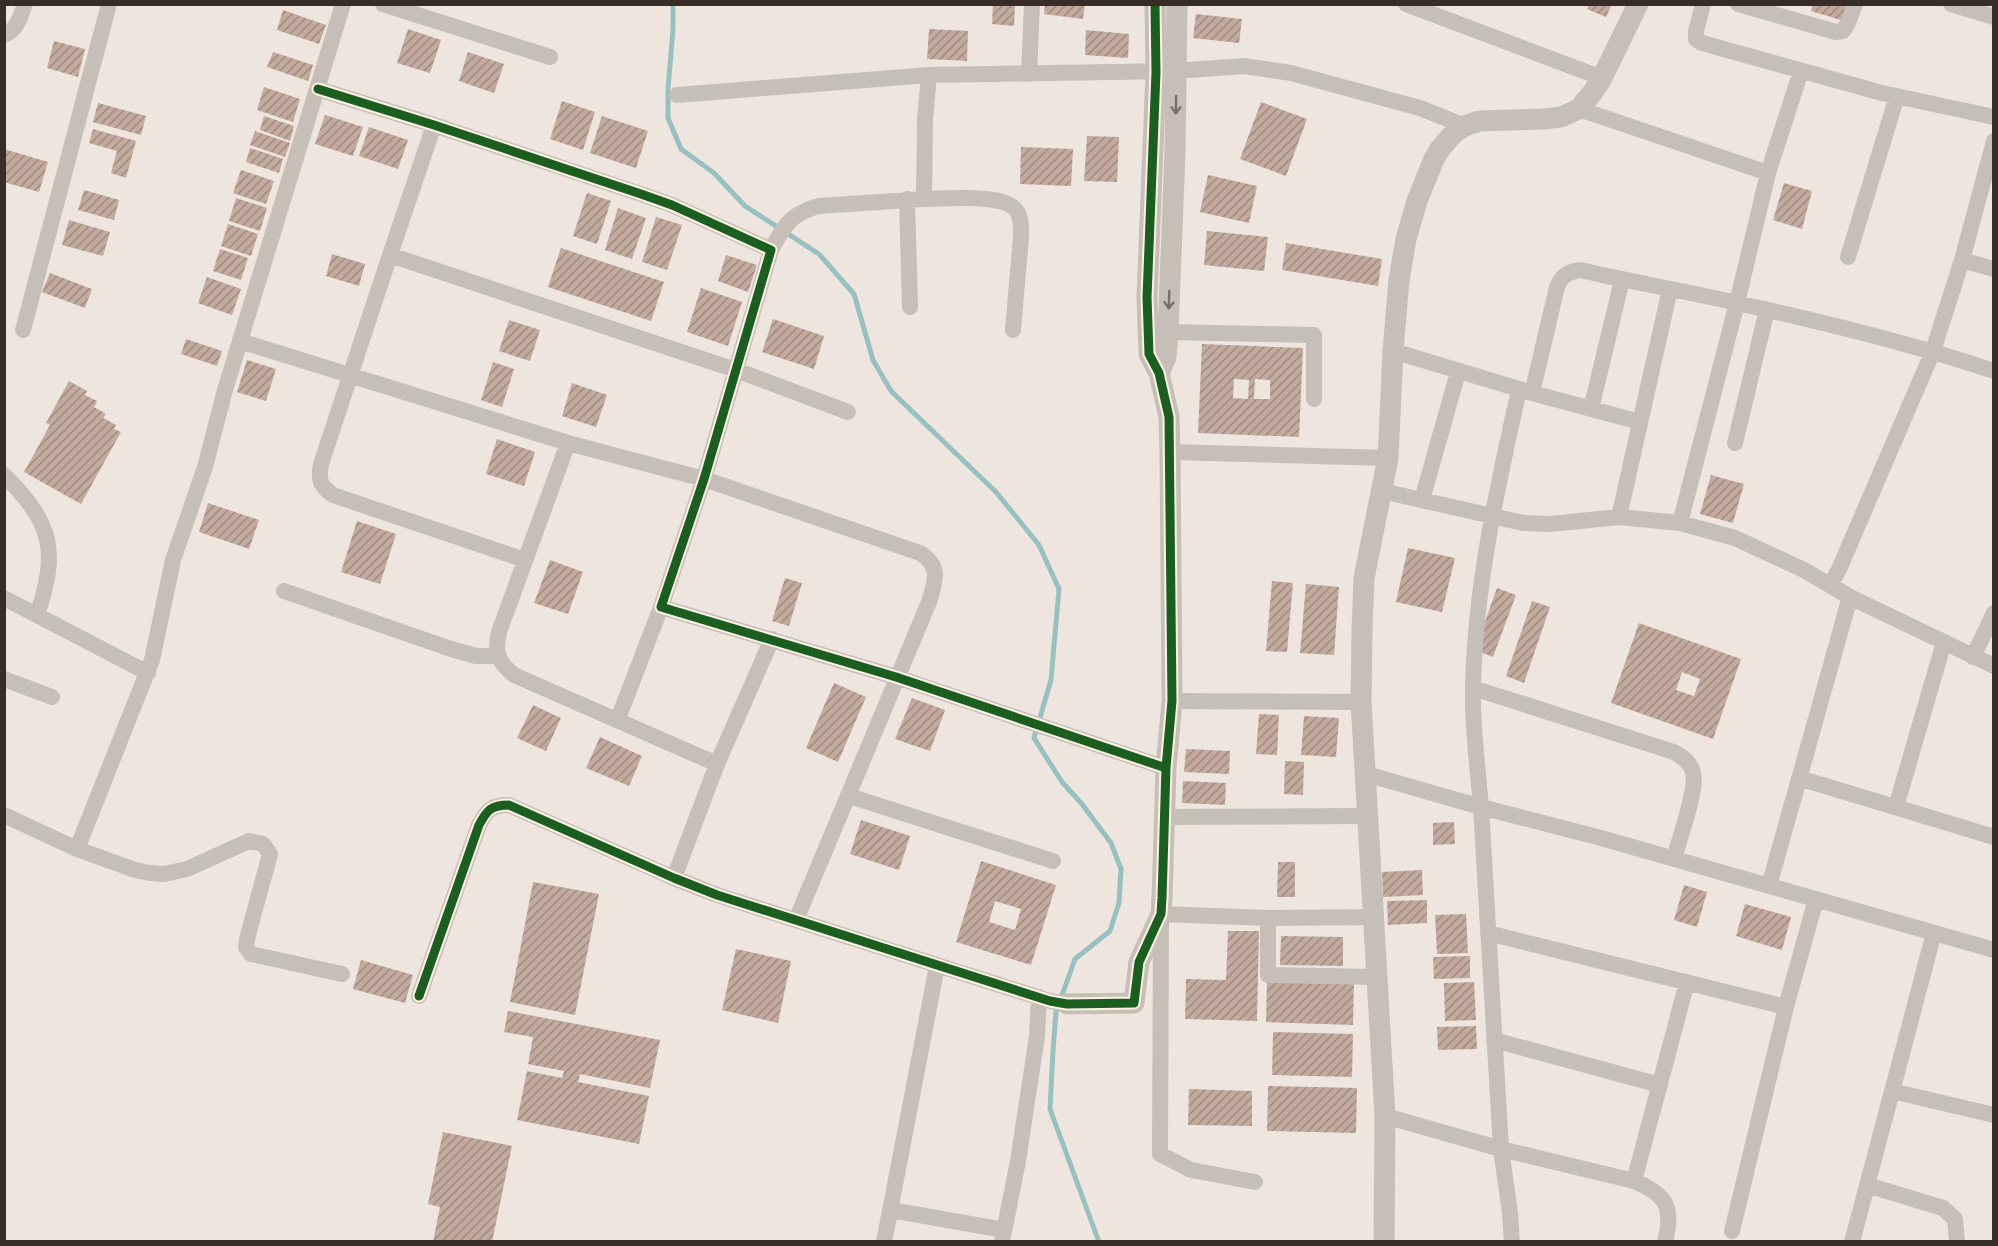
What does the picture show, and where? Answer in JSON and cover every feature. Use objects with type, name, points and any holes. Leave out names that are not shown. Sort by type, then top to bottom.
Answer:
[{"type":"street","points":[[4,35],[14,30],[25,4]]},
{"type":"street","points":[[23,330],[109,4]]},
{"type":"street","points":[[77,849],[148,673],[173,560],[205,467],[240,341],[343,4]]},
{"type":"street","points":[[383,4],[550,57]]},
{"type":"street","points":[[1029,74],[1032,4]]},
{"type":"street","points":[[1155,4],[1166,71],[1168,332],[1167,357],[1159,373]]},
{"type":"street","points":[[1177,4],[1166,71],[1147,297],[1149,354],[1159,373],[1169,417],[1170,452],[1172,701],[1166,768],[1161,914],[1160,1154],[1191,1170],[1256,1182]]},
{"type":"street","points":[[1406,4],[1602,78]]},
{"type":"street","points":[[1384,1242],[1385,1116],[1360,702],[1364,578],[1388,458],[1393,351],[1404,249],[1426,176],[1440,149],[1454,133],[1479,121],[1560,117],[1579,108],[1602,78],[1638,4]]},
{"type":"street","points":[[1703,4],[1696,31],[1696,39],[1702,43],[1897,96],[1994,117]]},
{"type":"street","points":[[1738,4],[1792,12],[1836,32],[1844,31],[1855,4]]},
{"type":"street","points":[[1951,4],[1994,17]]},
{"type":"street","points":[[677,95],[929,75],[1166,71],[1244,66],[1292,73],[1420,108],[1465,126]]},
{"type":"street","points":[[1680,523],[1768,173],[1801,71]]},
{"type":"street","points":[[924,199],[925,120],[929,75]]},
{"type":"street","points":[[318,90],[434,125],[641,194],[772,248]]},
{"type":"street","points":[[1848,257],[1897,96]]},
{"type":"street","points":[[1579,108],[1768,173]]},
{"type":"street","points":[[434,125],[350,374],[318,478],[322,488],[333,495],[525,560]]},
{"type":"street","points":[[1831,584],[1932,351],[1962,260],[1994,141]]},
{"type":"street","points":[[907,199],[910,307]]},
{"type":"street","points":[[618,719],[661,607],[704,479],[772,248],[786,224],[804,210],[819,206],[907,199],[991,200],[1008,203],[1017,211],[1021,222],[1013,330]]},
{"type":"street","points":[[390,255],[736,370],[848,412]]},
{"type":"street","points":[[1962,260],[1994,269]]},
{"type":"street","points":[[1512,1242],[1501,1149],[1473,708],[1475,630],[1491,517],[1525,392],[1562,277],[1580,270],[1737,303],[1932,351],[1994,371]]},
{"type":"street","points":[[1592,409],[1622,280]]},
{"type":"street","points":[[1619,517],[1670,289]]},
{"type":"street","points":[[1735,443],[1767,310]]},
{"type":"street","points":[[1168,332],[1314,335],[1314,399]]},
{"type":"street","points":[[240,341],[568,443],[704,479],[920,553],[929,559],[935,572],[935,582],[929,602],[796,920]]},
{"type":"street","points":[[1393,351],[1525,392],[1640,422]]},
{"type":"street","points":[[1422,500],[1458,372]]},
{"type":"street","points":[[568,443],[499,632],[495,645],[497,656],[504,667],[514,675],[717,764]]},
{"type":"street","points":[[1170,452],[1388,458]]},
{"type":"street","points":[[4,475],[39,515],[49,546],[46,588],[37,615]]},
{"type":"street","points":[[1382,491],[1523,523],[1550,524],[1619,517],[1680,523],[1735,538],[1831,584],[1850,597],[1994,666]]},
{"type":"street","points":[[284,591],[451,649],[476,656],[497,656]]},
{"type":"street","points":[[1769,886],[1850,597]]},
{"type":"street","points":[[4,598],[148,673]]},
{"type":"street","points":[[661,607],[896,677],[1166,768]]},
{"type":"street","points":[[1973,657],[1994,613]]},
{"type":"street","points":[[674,878],[717,764],[772,639]]},
{"type":"street","points":[[1896,807],[1944,642]]},
{"type":"street","points":[[4,679],[52,697]]},
{"type":"street","points":[[1473,688],[1674,752],[1683,757],[1689,763],[1693,773],[1694,787],[1674,858]]},
{"type":"street","points":[[1172,701],[1360,702]]},
{"type":"street","points":[[1366,774],[1674,858],[1994,950]]},
{"type":"street","points":[[1799,778],[1993,835]]},
{"type":"street","points":[[849,796],[1053,861]]},
{"type":"street","points":[[419,996],[478,825],[486,811],[494,805],[508,805],[674,878],[937,966],[1052,1001],[1134,1003],[1139,962],[1161,914]]},
{"type":"street","points":[[4,816],[77,849],[135,870],[164,874],[187,869],[249,841],[263,844],[270,854],[269,863],[246,946],[251,954],[342,974]]},
{"type":"street","points":[[1165,817],[1367,816]]},
{"type":"street","points":[[1732,1232],[1786,1007],[1816,899]]},
{"type":"street","points":[[1161,914],[1268,918],[1374,917]]},
{"type":"street","points":[[1268,918],[1268,975],[1377,977]]},
{"type":"street","points":[[1488,933],[1786,1007]]},
{"type":"street","points":[[1852,1242],[1934,933]]},
{"type":"street","points":[[884,1242],[937,966]]},
{"type":"street","points":[[1634,1181],[1687,982]]},
{"type":"street","points":[[891,1210],[1003,1236],[1018,1161],[1037,1036],[1052,1001]]},
{"type":"street","points":[[1494,1040],[1660,1085]]},
{"type":"street","points":[[1892,1091],[1994,1114]]},
{"type":"street","points":[[1385,1116],[1501,1149],[1634,1181],[1651,1188],[1667,1206],[1669,1219],[1665,1242]]},
{"type":"street","points":[[1867,1185],[1943,1208],[1955,1219],[1957,1242]]},
{"type":"building","points":[[993,4],[1015,4],[1014,26],[992,24]]},
{"type":"building","points":[[1045,4],[1085,4],[1083,19],[1044,14]]},
{"type":"building","points":[[1589,4],[1612,4],[1606,17],[1587,9]]},
{"type":"building","points":[[1813,4],[1849,4],[1844,21],[1811,11]]},
{"type":"building","points":[[283,10],[326,25],[319,44],[277,30]]},
{"type":"building","points":[[1196,14],[1242,19],[1239,43],[1193,38]]},
{"type":"building","points":[[408,29],[441,40],[430,73],[397,63]]},
{"type":"building","points":[[929,29],[968,31],[967,61],[927,59]]},
{"type":"building","points":[[1086,30],[1129,34],[1128,58],[1085,55]]},
{"type":"building","points":[[54,41],[85,49],[78,77],[47,68]]},
{"type":"building","points":[[273,52],[313,65],[308,81],[267,67]]},
{"type":"building","points":[[468,52],[504,64],[494,93],[459,81]]},
{"type":"building","points":[[264,87],[300,99],[293,122],[257,110]]},
{"type":"building","points":[[562,101],[595,112],[583,150],[550,139]]},
{"type":"building","points":[[1261,102],[1307,119],[1286,176],[1240,159]]},
{"type":"building","points":[[98,103],[146,116],[141,135],[93,122]]},
{"type":"building","points":[[325,115],[363,127],[353,156],[315,144]]},
{"type":"building","points":[[264,116],[294,126],[290,141],[260,130]]},
{"type":"building","points":[[602,116],[648,131],[636,168],[590,153]]},
{"type":"building","points":[[369,127],[408,140],[398,169],[359,156]]},
{"type":"building","points":[[93,129],[136,141],[126,178],[111,173],[117,151],[89,143]]},
{"type":"building","points":[[255,131],[290,143],[285,157],[250,145]]},
{"type":"building","points":[[1087,136],[1119,137],[1117,182],[1084,181]]},
{"type":"building","points":[[1021,147],[1073,149],[1071,186],[1020,184]]},
{"type":"building","points":[[250,148],[283,159],[279,173],[246,162]]},
{"type":"building","points":[[4,149],[48,162],[39,192],[4,182]]},
{"type":"building","points":[[241,170],[274,181],[266,204],[233,193]]},
{"type":"building","points":[[1208,175],[1257,186],[1249,223],[1200,212]]},
{"type":"building","points":[[1784,183],[1812,191],[1802,229],[1773,220]]},
{"type":"building","points":[[84,190],[119,200],[114,220],[78,210]]},
{"type":"building","points":[[587,193],[611,201],[597,244],[573,236]]},
{"type":"building","points":[[236,198],[267,208],[260,231],[229,221]]},
{"type":"building","points":[[618,208],[646,218],[632,259],[605,250]]},
{"type":"building","points":[[656,217],[682,225],[667,270],[642,262]]},
{"type":"building","points":[[69,220],[110,232],[103,256],[62,245]]},
{"type":"building","points":[[228,224],[258,234],[251,256],[221,246]]},
{"type":"building","points":[[1207,231],[1268,237],[1264,271],[1204,265]]},
{"type":"building","points":[[1286,243],[1382,259],[1378,286],[1282,270]]},
{"type":"building","points":[[561,248],[664,282],[651,321],[548,287]]},
{"type":"building","points":[[220,249],[248,258],[241,280],[213,271]]},
{"type":"building","points":[[332,254],[365,264],[359,286],[326,276]]},
{"type":"building","points":[[726,255],[757,265],[748,292],[718,281]]},
{"type":"building","points":[[50,273],[92,289],[85,308],[42,292]]},
{"type":"building","points":[[207,277],[241,289],[232,315],[198,303]]},
{"type":"building","points":[[701,288],[742,302],[728,346],[687,332]]},
{"type":"building","points":[[773,319],[824,336],[814,369],[762,352]]},
{"type":"building","points":[[509,320],[540,330],[530,361],[499,351]]},
{"type":"building","points":[[186,339],[222,351],[217,366],[181,354]]},
{"type":"building","points":[[1202,344],[1303,348],[1299,437],[1198,433]],"holes":[[[1234,379],[1249,380],[1248,399],[1233,398]],[[1255,379],[1270,380],[1270,399],[1254,399]]]},
{"type":"building","points":[[247,360],[276,369],[266,401],[237,392]]},
{"type":"building","points":[[493,362],[514,369],[502,407],[481,400]]},
{"type":"building","points":[[69,381],[87,391],[85,395],[97,401],[94,407],[106,414],[103,418],[116,425],[114,429],[121,432],[81,504],[24,472],[50,425],[46,423]]},
{"type":"building","points":[[572,383],[607,395],[596,427],[562,416]]},
{"type":"building","points":[[497,439],[535,452],[524,486],[486,474]]},
{"type":"building","points":[[1711,475],[1744,484],[1733,523],[1700,514]]},
{"type":"building","points":[[208,503],[259,520],[249,549],[199,532]]},
{"type":"building","points":[[357,521],[396,534],[380,584],[341,572]]},
{"type":"building","points":[[1408,548],[1455,558],[1442,612],[1396,602]]},
{"type":"building","points":[[550,560],[583,572],[568,614],[534,603]]},
{"type":"building","points":[[785,578],[802,583],[789,626],[772,621]]},
{"type":"building","points":[[1272,581],[1293,583],[1287,652],[1266,651]]},
{"type":"building","points":[[1306,584],[1339,587],[1334,655],[1300,653]]},
{"type":"building","points":[[1497,588],[1516,595],[1493,657],[1475,650]]},
{"type":"building","points":[[1532,601],[1550,607],[1524,683],[1506,676]]},
{"type":"building","points":[[1639,623],[1741,659],[1713,739],[1611,703]],"holes":[[[1682,672],[1700,679],[1694,696],[1676,690]]]},
{"type":"building","points":[[834,683],[866,697],[838,762],[806,748]]},
{"type":"building","points":[[912,698],[945,710],[930,751],[895,739]]},
{"type":"building","points":[[533,705],[561,718],[546,751],[517,738]]},
{"type":"building","points":[[1259,714],[1279,715],[1277,755],[1256,754]]},
{"type":"building","points":[[1304,716],[1339,718],[1336,757],[1301,755]]},
{"type":"building","points":[[600,737],[642,756],[629,786],[586,768]]},
{"type":"building","points":[[1186,749],[1230,751],[1229,774],[1184,772]]},
{"type":"building","points":[[1285,761],[1304,762],[1303,795],[1284,794]]},
{"type":"building","points":[[1183,781],[1226,783],[1225,805],[1182,803]]},
{"type":"building","points":[[861,820],[910,836],[899,870],[850,854]]},
{"type":"building","points":[[1454,822],[1455,844],[1433,845],[1433,823]]},
{"type":"building","points":[[981,861],[1056,885],[1031,965],[956,942]],"holes":[[[995,901],[1021,909],[1015,930],[989,922]]]},
{"type":"building","points":[[1278,862],[1295,862],[1295,897],[1277,897]]},
{"type":"building","points":[[1422,870],[1423,895],[1383,897],[1382,872]]},
{"type":"building","points":[[533,882],[599,894],[575,1015],[510,1002]]},
{"type":"building","points":[[1684,885],[1707,892],[1697,927],[1674,920]]},
{"type":"building","points":[[1427,900],[1427,923],[1388,925],[1387,901]]},
{"type":"building","points":[[1745,904],[1791,917],[1782,950],[1736,936]]},
{"type":"building","points":[[1466,914],[1468,953],[1437,954],[1435,915]]},
{"type":"building","points":[[1228,931],[1259,931],[1257,1021],[1185,1019],[1186,979],[1226,980]]},
{"type":"building","points":[[1281,936],[1343,937],[1343,966],[1280,965]]},
{"type":"building","points":[[736,949],[791,961],[778,1023],[722,1010]]},
{"type":"building","points":[[1470,956],[1470,978],[1434,979],[1433,957]]},
{"type":"building","points":[[361,960],[413,975],[405,1003],[353,989]]},
{"type":"building","points":[[1267,979],[1354,981],[1353,1025],[1266,1022]]},
{"type":"building","points":[[1474,982],[1476,1020],[1445,1021],[1444,983]]},
{"type":"building","points":[[508,1011],[660,1040],[650,1088],[580,1074],[578,1082],[649,1096],[639,1144],[517,1120],[527,1071],[562,1078],[564,1071],[528,1064],[533,1037],[504,1032]]},
{"type":"building","points":[[1476,1026],[1477,1049],[1438,1050],[1437,1027]]},
{"type":"building","points":[[1273,1032],[1353,1034],[1352,1077],[1272,1075]]},
{"type":"building","points":[[1268,1086],[1357,1088],[1356,1133],[1267,1131]]},
{"type":"building","points":[[1189,1089],[1252,1091],[1252,1126],[1188,1125]]},
{"type":"building","points":[[443,1132],[512,1146],[492,1242],[433,1242],[440,1207],[428,1204]]},
{"type":"waterway","points":[[673,4],[668,118],[681,149],[714,173],[745,206],[819,254],[854,294],[873,360],[891,391],[996,492],[1039,545],[1059,589],[1051,680],[1034,738],[1062,782],[1082,804],[1111,843],[1121,869],[1119,903],[1110,931],[1075,959],[1056,1012],[1053,1051],[1050,1109],[1099,1242]]},
{"type":"cycle path","points":[[419,996],[479,825],[490,809],[509,805],[717,895],[1050,1001],[1067,1004],[1134,1003],[1139,962],[1161,914],[1166,768],[1172,701],[1169,417],[1159,373],[1149,354],[1147,297],[1156,72],[1155,4]]},
{"type":"cycle path","points":[[318,89],[434,125],[672,205],[771,250],[704,479],[661,607],[896,677],[1166,768]]}]
